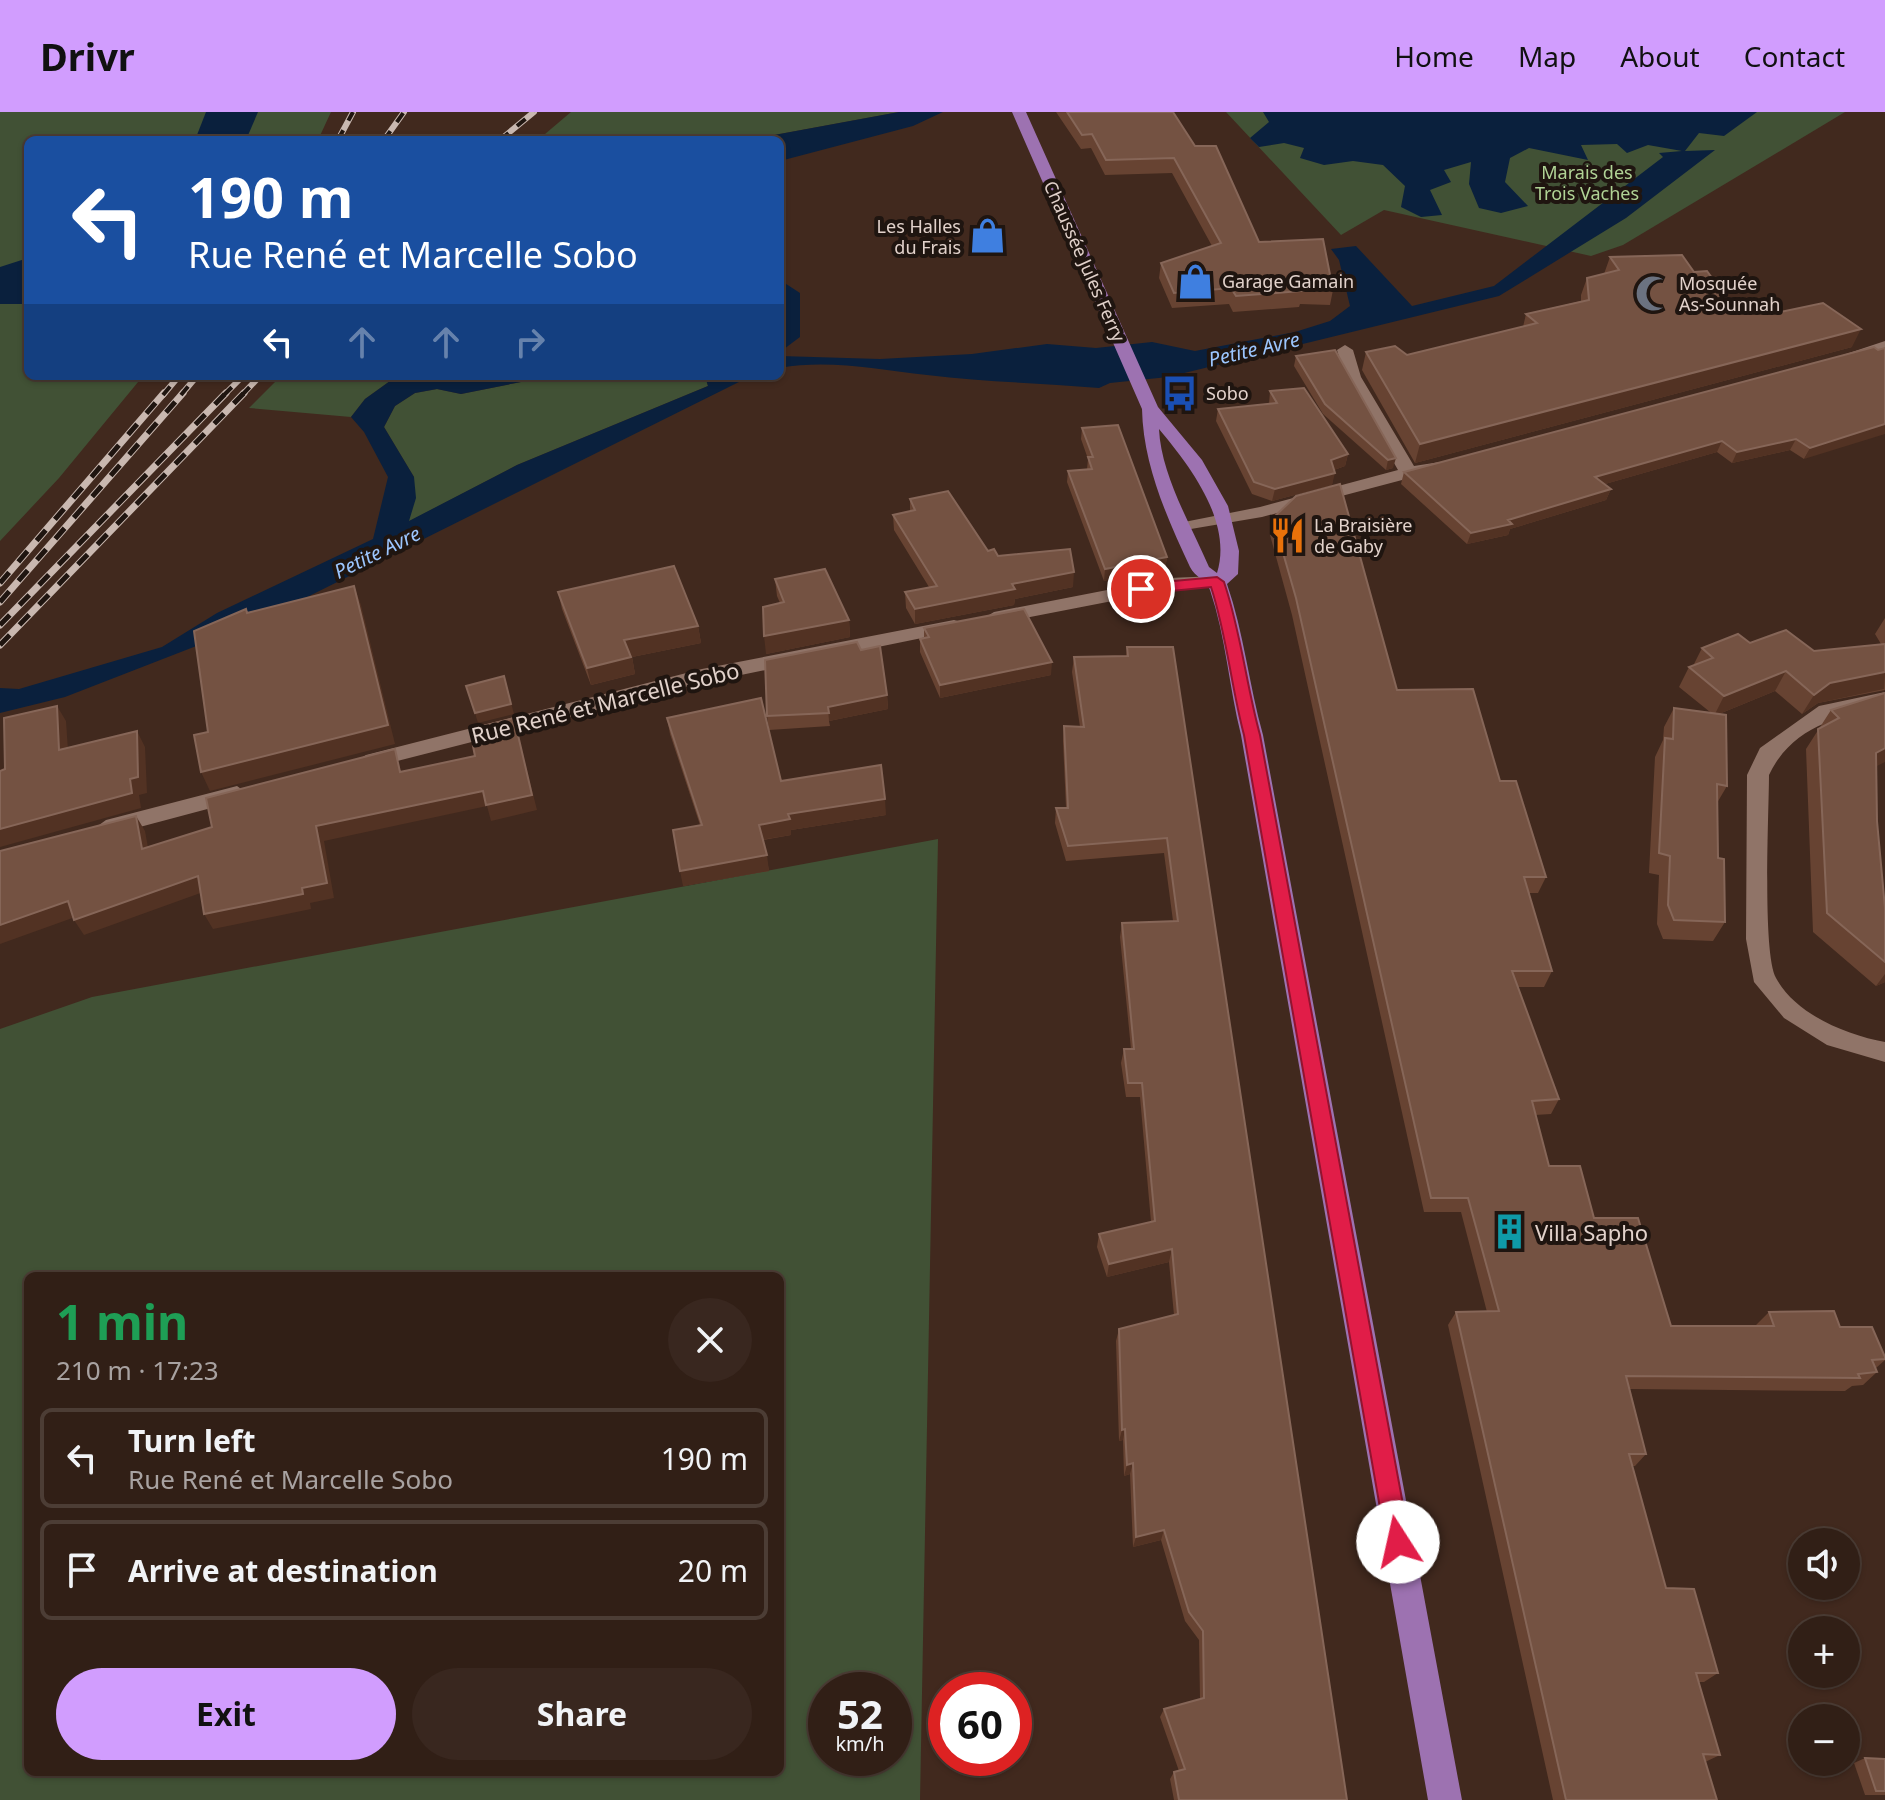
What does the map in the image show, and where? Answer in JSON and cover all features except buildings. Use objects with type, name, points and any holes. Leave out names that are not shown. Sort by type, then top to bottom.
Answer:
[{"type":"main road","name":"Chaussée Jules Ferry","points":[[1019,112],[1150,409],[1180,439],[1211,490],[1231,553],[1228,574],[1217,582]]},
{"type":"main road","name":"Chaussée Jules Ferry","points":[[1150,409],[1151,443],[1169,495],[1186,527],[1201,570],[1217,582],[1232,630],[1239,687],[1255,751],[1445,1800]]},
{"type":"street","points":[[1824,362],[1885,346]]},
{"type":"street","points":[[1345,350],[1353,377],[1409,473]]},
{"type":"street","points":[[1186,527],[1223,522],[1455,461]]},
{"type":"street","name":"Rue René et Marcelle Sobo","points":[[352,765],[702,676],[1169,584],[1217,582]]},
{"type":"street","points":[[1885,699],[1826,711],[1797,727],[1771,748],[1758,775],[1759,952],[1760,965],[1769,986],[1819,1031],[1864,1049],[1885,1052]]},
{"type":"street","points":[[78,835],[261,788]]},
{"type":"green space","points":[[0,112],[331,112],[320,136],[24,136],[24,380],[140,380],[59,478],[0,541]]},
{"type":"green space","points":[[571,112],[899,112],[769,136],[543,136]]},
{"type":"green space","name":"Marais des Trois Vaches","points":[[1226,112],[1845,112],[1623,245],[1591,256],[1384,210],[1341,235]]},
{"type":"green space","points":[[277,380],[391,380],[365,399],[351,417],[249,408]]},
{"type":"green space","points":[[706,380],[708,386],[517,465],[408,522],[414,477],[384,427],[395,406],[415,393],[437,389],[461,394],[526,381]]},
{"type":"green space","points":[[938,839],[920,1800],[0,1800],[0,1029],[92,997]]},
{"type":"water","points":[[206,112],[258,112],[248,136],[197,136]]},
{"type":"water","points":[[899,112],[943,112],[913,126],[784,160],[784,136],[769,136]]},
{"type":"water","name":"Petite Avre","points":[[1263,112],[1757,112],[1724,136],[1699,133],[1685,151],[1715,150],[1626,218],[1499,296],[1168,377],[1110,383],[1099,388],[970,379],[854,366],[784,368],[784,356],[880,359],[972,354],[1047,344],[1096,348],[1152,342],[1195,351],[1295,332],[1330,321],[1350,306],[1339,260],[1331,249],[1356,246],[1412,306],[1494,286],[1663,157],[1659,153],[1682,151],[1648,145],[1627,153],[1617,144],[1581,145],[1588,160],[1529,148],[1510,158],[1505,182],[1528,206],[1501,213],[1479,208],[1469,184],[1471,162],[1444,170],[1451,182],[1430,190],[1442,215],[1421,217],[1401,207],[1405,186],[1383,165],[1353,161],[1324,165],[1300,158],[1304,148],[1284,143],[1259,147],[1250,138],[1269,122]]},
{"type":"water","points":[[24,259],[24,304],[0,304],[0,267]]},
{"type":"water","points":[[784,283],[800,293],[800,337],[784,349]]},
{"type":"water","name":"Petite Avre","points":[[391,380],[526,380],[461,394],[437,389],[415,393],[395,406],[384,427],[414,477],[416,498],[409,521],[517,465],[708,386],[706,380],[743,380],[253,624],[65,697],[0,713],[0,688],[19,689],[162,647],[217,613],[373,539],[388,477],[364,432],[351,417],[365,399]]},
{"type":"railway","points":[[340,136],[353,112]]},
{"type":"railway","points":[[387,136],[404,112]]},
{"type":"railway","points":[[505,136],[534,112]]},
{"type":"railway","points":[[163,395],[176,380]]},
{"type":"railway","points":[[181,395],[194,380]]},
{"type":"railway","points":[[226,393],[239,380]]},
{"type":"railway","points":[[242,395],[256,380]]},
{"type":"railway","points":[[0,583],[164,393]]},
{"type":"railway","points":[[0,602],[183,393]]},
{"type":"railway","points":[[0,625],[226,393]]},
{"type":"railway","points":[[0,645],[244,393]]},
{"type":"place","name":"Les Halles du Frais","points":[[987,236]]},
{"type":"place","name":"Garage Gamain","points":[[1196,281]]},
{"type":"place","name":"Mosquée As-Sounnah","points":[[1653,293]]},
{"type":"place","name":"Sobo","points":[[1180,393]]},
{"type":"place","name":"La Braisière de Gaby","points":[[1288,535]]},
{"type":"place","name":"Villa Sapho","points":[[1509,1232]]},
{"type":"route","points":[[1141,589],[1169,584],[1217,582],[1232,630],[1239,687],[1252,735],[1398,1542]]}]
